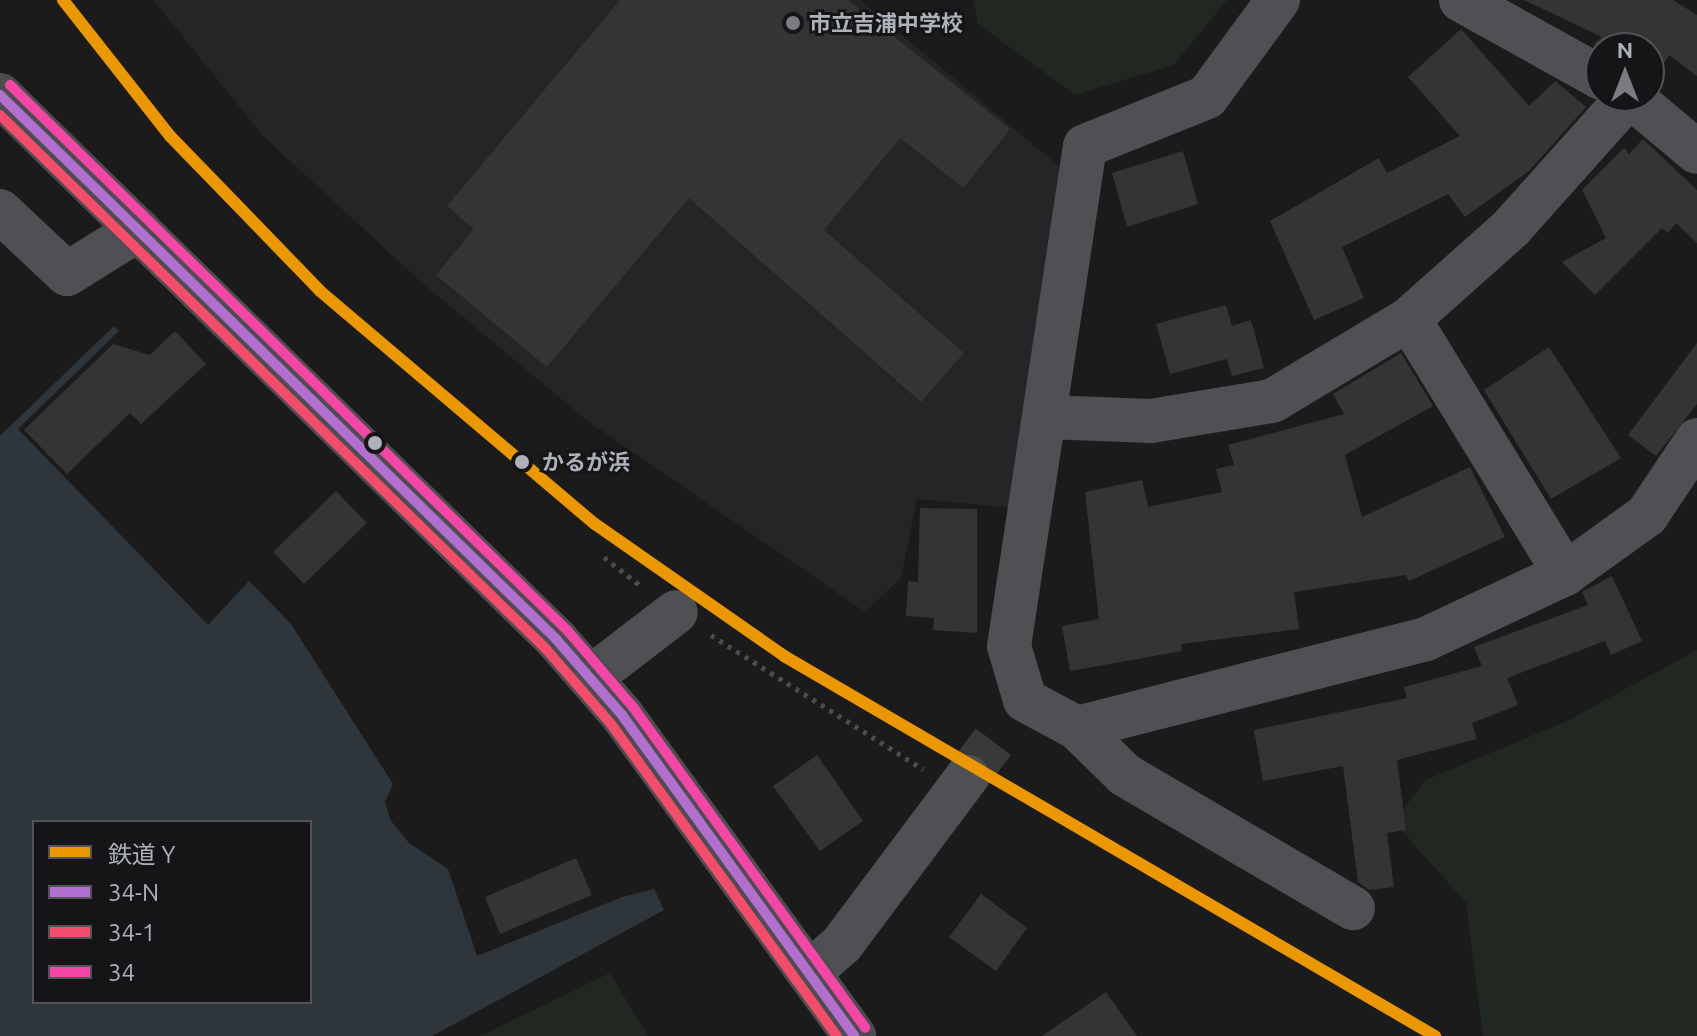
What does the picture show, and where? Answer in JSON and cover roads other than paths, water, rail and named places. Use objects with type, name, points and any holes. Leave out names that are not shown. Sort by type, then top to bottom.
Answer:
[{"type":"highway","points":[[0,95],[590,678],[854,1036]]},
{"type":"street","points":[[1278,0],[1207,97],[1085,146],[1009,646],[1015,713],[1077,728],[1426,639],[1565,574],[1647,515],[1697,440]]},
{"type":"street","points":[[1461,0],[1585,69]]},
{"type":"street","points":[[1046,417],[1151,421],[1272,401],[1409,319],[1511,228],[1616,112]]},
{"type":"street","points":[[1649,112],[1697,152]]},
{"type":"street","points":[[0,211],[67,274],[138,230]]},
{"type":"street","points":[[1409,319],[1565,574]]},
{"type":"street","points":[[590,678],[676,612]]},
{"type":"street","points":[[1077,728],[1125,775],[1353,908]]},
{"type":"street","points":[[809,973],[842,944],[962,784]]},
{"type":"tunnel","points":[[967,777],[1005,726]]},
{"type":"rail line","name":"Y","points":[[63,0],[170,136],[320,291],[595,524],[784,656],[1435,1036]]},
{"type":"place","name":"市立吉浦中学校","points":[[793,23]]},
{"type":"place","name":"かるが浜","points":[[522,462]]}]
